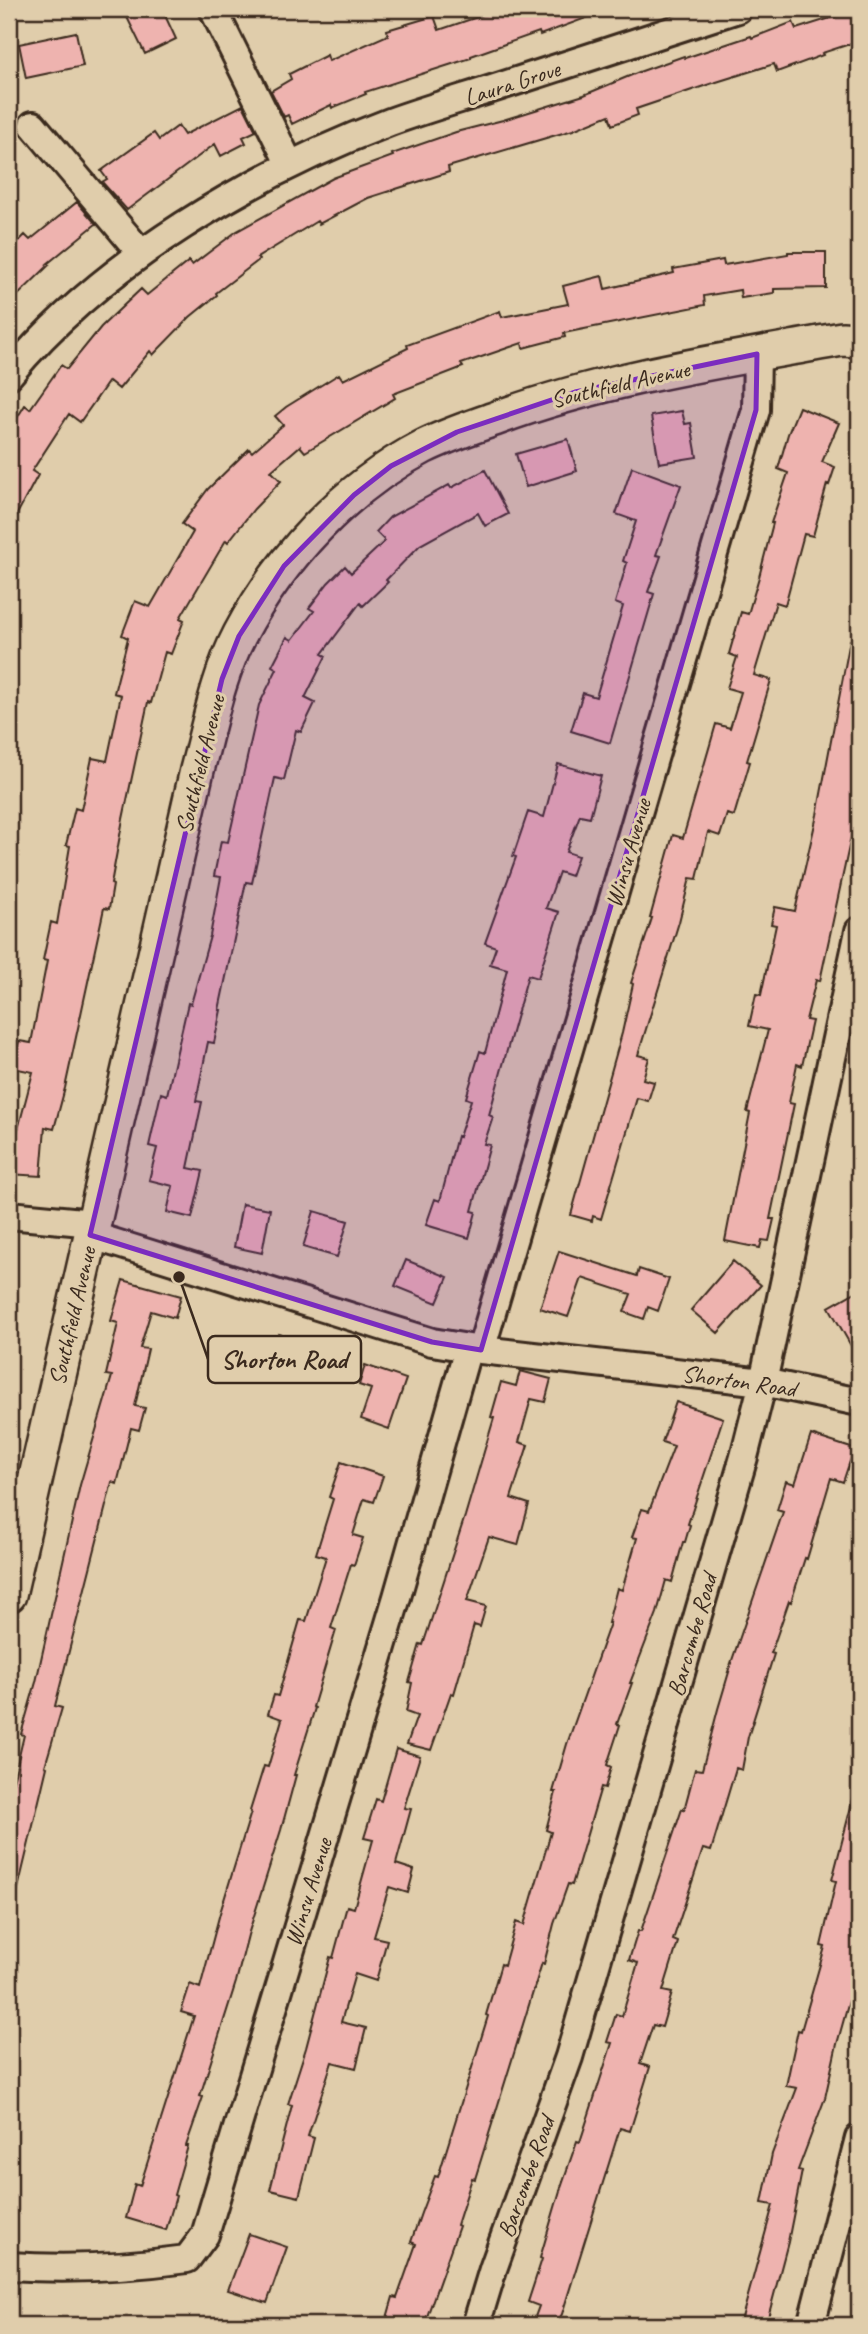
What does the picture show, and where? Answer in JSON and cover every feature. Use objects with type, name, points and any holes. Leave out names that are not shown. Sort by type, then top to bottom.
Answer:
[{"type":"street","points":[[213,9],[290,165]]},
{"type":"street","name":"Laura Grove","points":[[9,375],[46,335],[91,293],[141,253],[214,207],[290,165],[390,122],[738,9]]},
{"type":"street","points":[[33,125],[141,253]]},
{"type":"street","name":"Southfield Avenue","points":[[9,1595],[197,770],[222,679],[239,636],[284,566],[303,543],[354,495],[391,466],[457,432],[575,392],[650,373],[842,339],[859,340]]},
{"type":"street","name":"Winsu Avenue","points":[[9,2266],[37,2268],[140,2265],[187,2259],[205,2235],[756,410],[757,354]]},
{"type":"street","name":"Barcombe Road","points":[[476,2325],[493,2269],[569,2057],[744,1457],[763,1382],[859,931]]},
{"type":"street","name":"Shorton Road","points":[[9,1215],[92,1229],[432,1342],[763,1382],[859,1402]]},
{"type":"street","points":[[811,2325],[859,2138]]},
{"type":"highlighted area","points":[[757,354],[756,410],[481,1350],[432,1342],[90,1235],[222,679],[239,636],[284,566],[354,495],[391,466],[457,432],[575,392]]},
{"type":"building","points":[[123,9],[162,9],[176,39],[145,54]]},
{"type":"building","points":[[501,9],[605,11],[365,92],[366,94],[332,108],[331,105],[292,124],[288,115],[284,117],[271,91],[291,79],[289,74],[327,55],[329,61],[388,35],[387,30],[434,16],[439,30]]},
{"type":"building","points":[[859,9],[859,41],[777,72],[774,64],[636,109],[638,115],[612,125],[609,115],[573,130],[448,167],[449,172],[368,198],[319,224],[317,221],[257,258],[259,260],[216,293],[217,295],[190,317],[153,355],[150,351],[119,389],[109,381],[80,422],[69,414],[32,471],[38,475],[9,529],[9,431],[25,405],[30,409],[61,365],[67,369],[101,327],[141,289],[147,295],[189,261],[192,265],[237,231],[333,178],[393,156],[392,154],[456,132],[584,95],[684,56],[685,58],[751,36],[752,38],[793,22],[796,29]]},
{"type":"building","points":[[76,32],[83,66],[26,78],[19,44]]},
{"type":"building","points":[[243,105],[256,131],[243,137],[246,143],[221,156],[215,144],[127,210],[102,182],[107,179],[101,171],[154,133],[159,140],[178,126],[184,135]]},
{"type":"building","points":[[77,202],[96,224],[47,264],[49,265],[9,304],[9,251],[25,235],[30,240]]},
{"type":"building","points":[[788,252],[826,252],[826,288],[774,289],[774,293],[741,298],[740,290],[704,296],[705,305],[564,333],[565,337],[523,348],[522,343],[461,364],[463,367],[393,394],[395,398],[305,452],[300,446],[271,471],[281,481],[228,542],[226,540],[180,618],[184,620],[171,654],[165,652],[151,703],[148,702],[123,819],[109,909],[104,908],[65,1088],[54,1129],[45,1127],[41,1176],[9,1174],[9,1136],[16,1137],[33,1072],[13,1068],[19,1041],[31,1043],[47,961],[43,960],[51,922],[57,924],[70,846],[66,845],[75,808],[81,810],[92,758],[107,761],[121,695],[114,693],[128,638],[122,635],[135,601],[150,607],[193,532],[182,524],[208,489],[249,449],[252,452],[283,425],[275,416],[286,407],[339,374],[343,380],[408,348],[407,345],[500,311],[502,317],[568,304],[563,286],[602,276],[605,289],[674,273],[673,269],[723,260],[724,265]]},
{"type":"building","points":[[799,407],[839,423],[822,462],[835,467],[829,485],[827,484],[813,536],[804,534],[785,605],[776,602],[754,675],[771,680],[734,816],[727,814],[720,836],[708,832],[697,879],[690,878],[638,1055],[649,1058],[643,1079],[654,1082],[648,1101],[637,1098],[601,1219],[593,1216],[592,1221],[571,1215],[622,1033],[633,984],[631,983],[652,918],[673,835],[683,838],[716,724],[730,728],[741,692],[727,688],[737,657],[729,654],[741,612],[748,614],[759,577],[771,523],[788,473],[778,469]]},
{"type":"building","points":[[682,411],[685,424],[691,423],[697,457],[659,463],[651,416]]},
{"type":"building","points":[[568,439],[577,471],[526,487],[516,454]]},
{"type":"building","points":[[632,467],[681,485],[656,555],[661,556],[648,592],[654,594],[610,743],[571,731],[583,693],[596,697],[623,606],[615,603],[627,563],[623,561],[636,521],[616,514]]},
{"type":"building","points":[[485,470],[508,514],[485,526],[478,513],[420,545],[386,580],[388,582],[363,606],[360,603],[322,654],[326,656],[305,698],[315,703],[301,732],[296,730],[284,780],[275,778],[252,883],[246,882],[214,1043],[208,1042],[196,1101],[202,1102],[188,1168],[203,1171],[192,1218],[167,1212],[173,1186],[149,1180],[157,1148],[149,1146],[161,1093],[167,1095],[188,1003],[191,1004],[210,936],[221,877],[214,876],[221,841],[228,842],[259,705],[277,669],[272,666],[287,637],[292,640],[314,611],[309,608],[328,583],[345,566],[351,573],[385,541],[376,532],[390,517],[449,485],[451,488]]},
{"type":"building","points":[[850,640],[859,641],[859,800],[820,981],[816,980],[806,1020],[812,1021],[802,1066],[797,1064],[789,1103],[794,1104],[770,1219],[774,1219],[769,1241],[762,1240],[760,1248],[725,1241],[750,1113],[747,1112],[768,1030],[749,1026],[756,994],[761,995],[776,925],[771,924],[775,907],[795,911],[817,815]]},
{"type":"building","points":[[558,764],[601,776],[590,817],[580,815],[566,852],[578,856],[571,876],[559,872],[546,908],[559,912],[538,978],[528,975],[489,1115],[493,1117],[484,1144],[490,1145],[472,1211],[476,1212],[469,1238],[426,1225],[435,1199],[440,1201],[457,1136],[459,1137],[471,1100],[466,1098],[480,1051],[485,1053],[507,969],[490,964],[496,947],[485,943],[516,857],[513,856],[528,812],[544,817]]},
{"type":"building","points":[[242,1204],[270,1209],[262,1253],[234,1247]]},
{"type":"building","points":[[314,1211],[348,1221],[337,1257],[303,1247]]},
{"type":"building","points":[[559,1251],[637,1276],[639,1269],[669,1279],[658,1311],[648,1307],[644,1319],[624,1312],[631,1294],[582,1278],[568,1317],[540,1308]]},
{"type":"building","points":[[406,1260],[448,1277],[437,1303],[395,1286]]},
{"type":"building","points":[[733,1261],[761,1285],[718,1333],[691,1310]]},
{"type":"building","points":[[123,1280],[181,1296],[175,1318],[151,1311],[140,1348],[148,1349],[135,1406],[145,1408],[139,1430],[131,1428],[117,1484],[112,1482],[55,1706],[62,1708],[45,1766],[47,1767],[16,1897],[9,1896],[9,1799],[24,1735],[21,1734],[36,1682],[80,1485],[112,1376],[106,1375],[118,1323],[111,1321]]},
{"type":"building","points":[[859,1290],[859,1360],[829,1307]]},
{"type":"building","points":[[279,1334],[322,1347],[312,1381],[269,1367]]},
{"type":"building","points":[[365,1365],[406,1379],[389,1429],[361,1419],[371,1389],[359,1385]]},
{"type":"building","points":[[520,1371],[551,1379],[545,1402],[531,1399],[519,1442],[528,1445],[511,1498],[529,1504],[518,1545],[489,1537],[467,1601],[486,1606],[480,1627],[474,1625],[454,1694],[451,1693],[431,1750],[407,1744],[417,1716],[406,1712],[412,1683],[409,1682],[420,1644],[423,1645],[465,1516],[494,1418],[491,1417],[501,1382],[516,1386]]},
{"type":"building","points":[[676,1402],[723,1418],[688,1524],[690,1525],[685,1542],[672,1582],[666,1580],[657,1613],[630,1683],[607,1765],[611,1767],[605,1788],[601,1787],[572,1885],[568,1884],[554,1924],[544,1964],[542,1963],[475,2179],[472,2178],[457,2225],[459,2226],[424,2325],[385,2325],[393,2297],[397,2298],[416,2244],[411,2242],[421,2213],[435,2176],[438,2177],[488,2016],[486,2015],[501,1964],[504,1965],[516,1922],[524,1925],[551,1832],[546,1830],[556,1792],[553,1792],[567,1744],[610,1623],[617,1588],[622,1590],[637,1538],[632,1537],[642,1509],[649,1511],[674,1446],[662,1442]]},
{"type":"building","points":[[811,1435],[854,1449],[843,1482],[831,1478],[807,1559],[805,1558],[771,1653],[774,1654],[748,1737],[742,1770],[736,1768],[711,1851],[703,1849],[673,1940],[678,1942],[663,1991],[672,1993],[662,2027],[653,2025],[640,2064],[650,2067],[630,2131],[620,2128],[562,2314],[556,2325],[532,2325],[539,2306],[528,2302],[561,2187],[577,2141],[580,2142],[612,2043],[607,2042],[616,2014],[622,2016],[638,1963],[629,1960],[638,1931],[641,1931],[682,1809],[684,1810],[695,1769],[702,1770],[728,1672],[783,1512],[777,1510],[786,1481],[795,1484]]},
{"type":"building","points":[[341,1462],[383,1476],[374,1502],[364,1499],[353,1535],[363,1538],[354,1565],[351,1564],[331,1628],[336,1630],[313,1707],[315,1708],[236,1982],[200,2096],[203,2097],[186,2146],[166,2230],[126,2218],[135,2184],[140,2186],[194,2016],[181,2012],[190,1984],[200,1988],[250,1811],[264,1766],[268,1767],[282,1719],[268,1714],[274,1695],[278,1696],[300,1620],[306,1621],[326,1557],[316,1554],[333,1499],[329,1497]]},
{"type":"building","points":[[396,1749],[420,1756],[404,1808],[411,1809],[396,1864],[414,1870],[408,1893],[389,1887],[374,1937],[387,1940],[376,1981],[355,1974],[341,2022],[366,2028],[356,2068],[332,2062],[308,2136],[314,2138],[299,2197],[270,2190],[292,2105],[288,2104],[330,1957],[333,1958],[347,1906],[354,1908],[373,1840],[364,1838],[376,1799],[381,1801]]},
{"type":"building","points":[[853,1799],[859,1800],[859,1943],[854,1968],[858,1969],[825,2098],[798,2170],[802,2171],[788,2242],[766,2325],[740,2325],[773,2205],[762,2203],[772,2154],[797,2088],[786,2086],[798,2030],[801,2031],[825,1947],[821,1946],[836,1881],[832,1880]]},
{"type":"building","points":[[249,2234],[287,2247],[267,2303],[228,2290]]},
{"type":"place","name":"Shorton Road","points":[[179,1277]]}]
